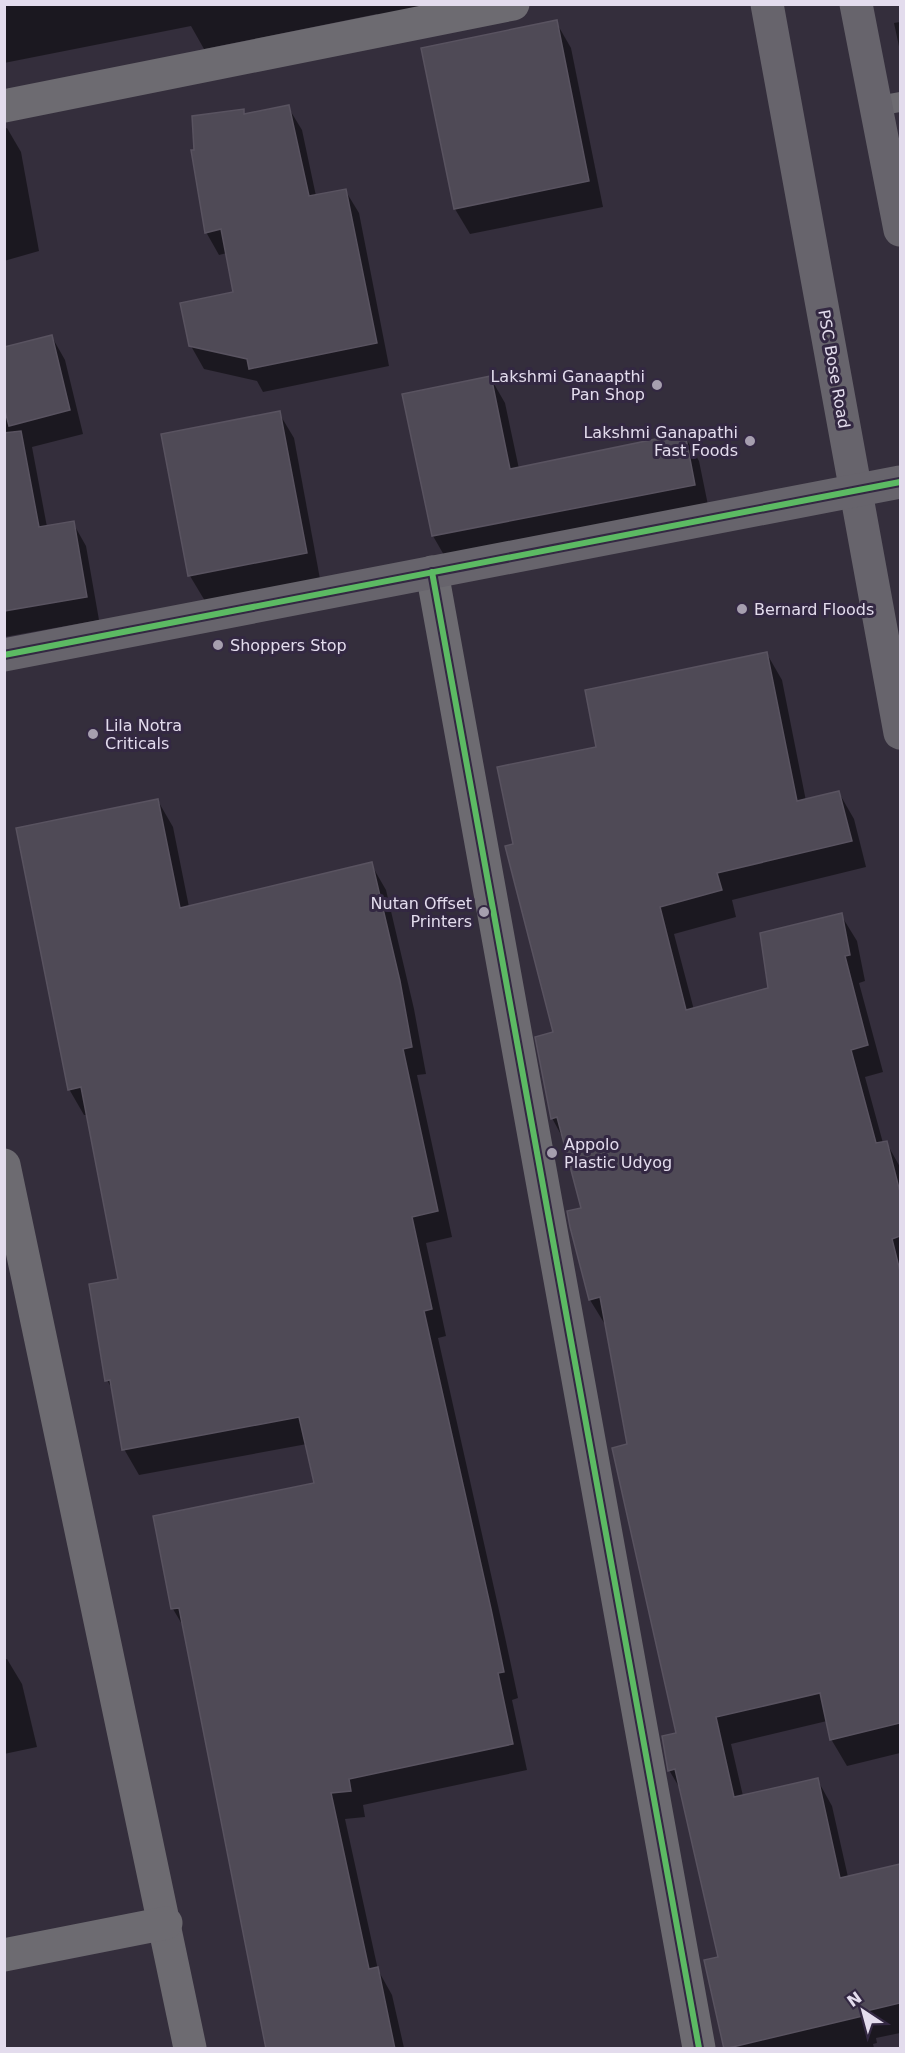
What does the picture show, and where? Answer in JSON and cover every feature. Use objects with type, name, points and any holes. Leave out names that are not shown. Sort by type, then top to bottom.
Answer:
[{"type":"street","points":[[4,106],[513,4]]},
{"type":"street","name":"PSC Bose Road","points":[[767,4],[900,733]]},
{"type":"street","points":[[856,4],[889,104],[900,230]]},
{"type":"street","points":[[4,656],[900,482]]},
{"type":"street","points":[[432,572],[699,2049]]},
{"type":"street","points":[[4,1165],[166,1923],[190,2049]]},
{"type":"street","points":[[4,1955],[166,1923]]},
{"type":"building","points":[[557,20],[589,181],[454,209],[421,48]]},
{"type":"building","points":[[289,105],[309,196],[346,189],[377,343],[249,369],[247,359],[189,346],[180,303],[233,292],[221,229],[205,233],[191,150],[194,150],[192,116],[244,109],[244,114]]},
{"type":"building","points":[[52,335],[70,410],[9,426],[4,407],[4,347]]},
{"type":"building","points":[[491,376],[510,469],[685,433],[695,485],[432,536],[402,394]]},
{"type":"building","points":[[280,411],[307,553],[188,576],[161,434]]},
{"type":"building","points":[[21,431],[39,527],[74,521],[87,597],[4,611],[4,433]]},
{"type":"building","points":[[767,652],[797,801],[839,791],[852,841],[717,873],[722,890],[660,907],[686,1010],[768,988],[760,933],[842,913],[850,955],[845,956],[868,1045],[851,1050],[876,1143],[887,1141],[900,1192],[900,1236],[892,1239],[900,1271],[900,1723],[830,1740],[820,1693],[716,1717],[734,1797],[818,1778],[840,1878],[900,1864],[900,2003],[862,2012],[863,2016],[724,2049],[704,1960],[718,1957],[675,1769],[668,1771],[662,1736],[676,1733],[612,1448],[627,1444],[600,1297],[589,1300],[570,1227],[567,1211],[581,1208],[557,1117],[551,1119],[535,1037],[553,1032],[505,846],[513,844],[497,767],[596,747],[585,690]]},
{"type":"building","points":[[158,799],[180,908],[372,862],[400,981],[412,1047],[403,1049],[438,1211],[412,1217],[432,1309],[424,1311],[504,1672],[498,1673],[513,1744],[349,1779],[351,1791],[331,1793],[369,1969],[378,1967],[395,2049],[266,2049],[179,1608],[171,1609],[153,1516],[314,1483],[299,1417],[122,1450],[110,1380],[105,1381],[89,1284],[118,1279],[81,1087],[68,1090],[16,828]]},
{"type":"cycle path","points":[[4,655],[900,482]]},
{"type":"cycle path","points":[[432,572],[699,2048]]},
{"type":"place","name":"Lakshmi Ganaapthi Pan Shop","points":[[657,385]]},
{"type":"place","name":"Lakshmi Ganapathi Fast Foods","points":[[750,441]]},
{"type":"place","name":"Bernard Floods","points":[[742,609]]},
{"type":"place","name":"Shoppers Stop","points":[[218,645]]},
{"type":"place","name":"Lila Notra Criticals","points":[[93,734]]},
{"type":"place","name":"Nutan Offset Printers","points":[[484,912]]},
{"type":"place","name":"Appolo Plastic Udyog","points":[[552,1153]]}]
